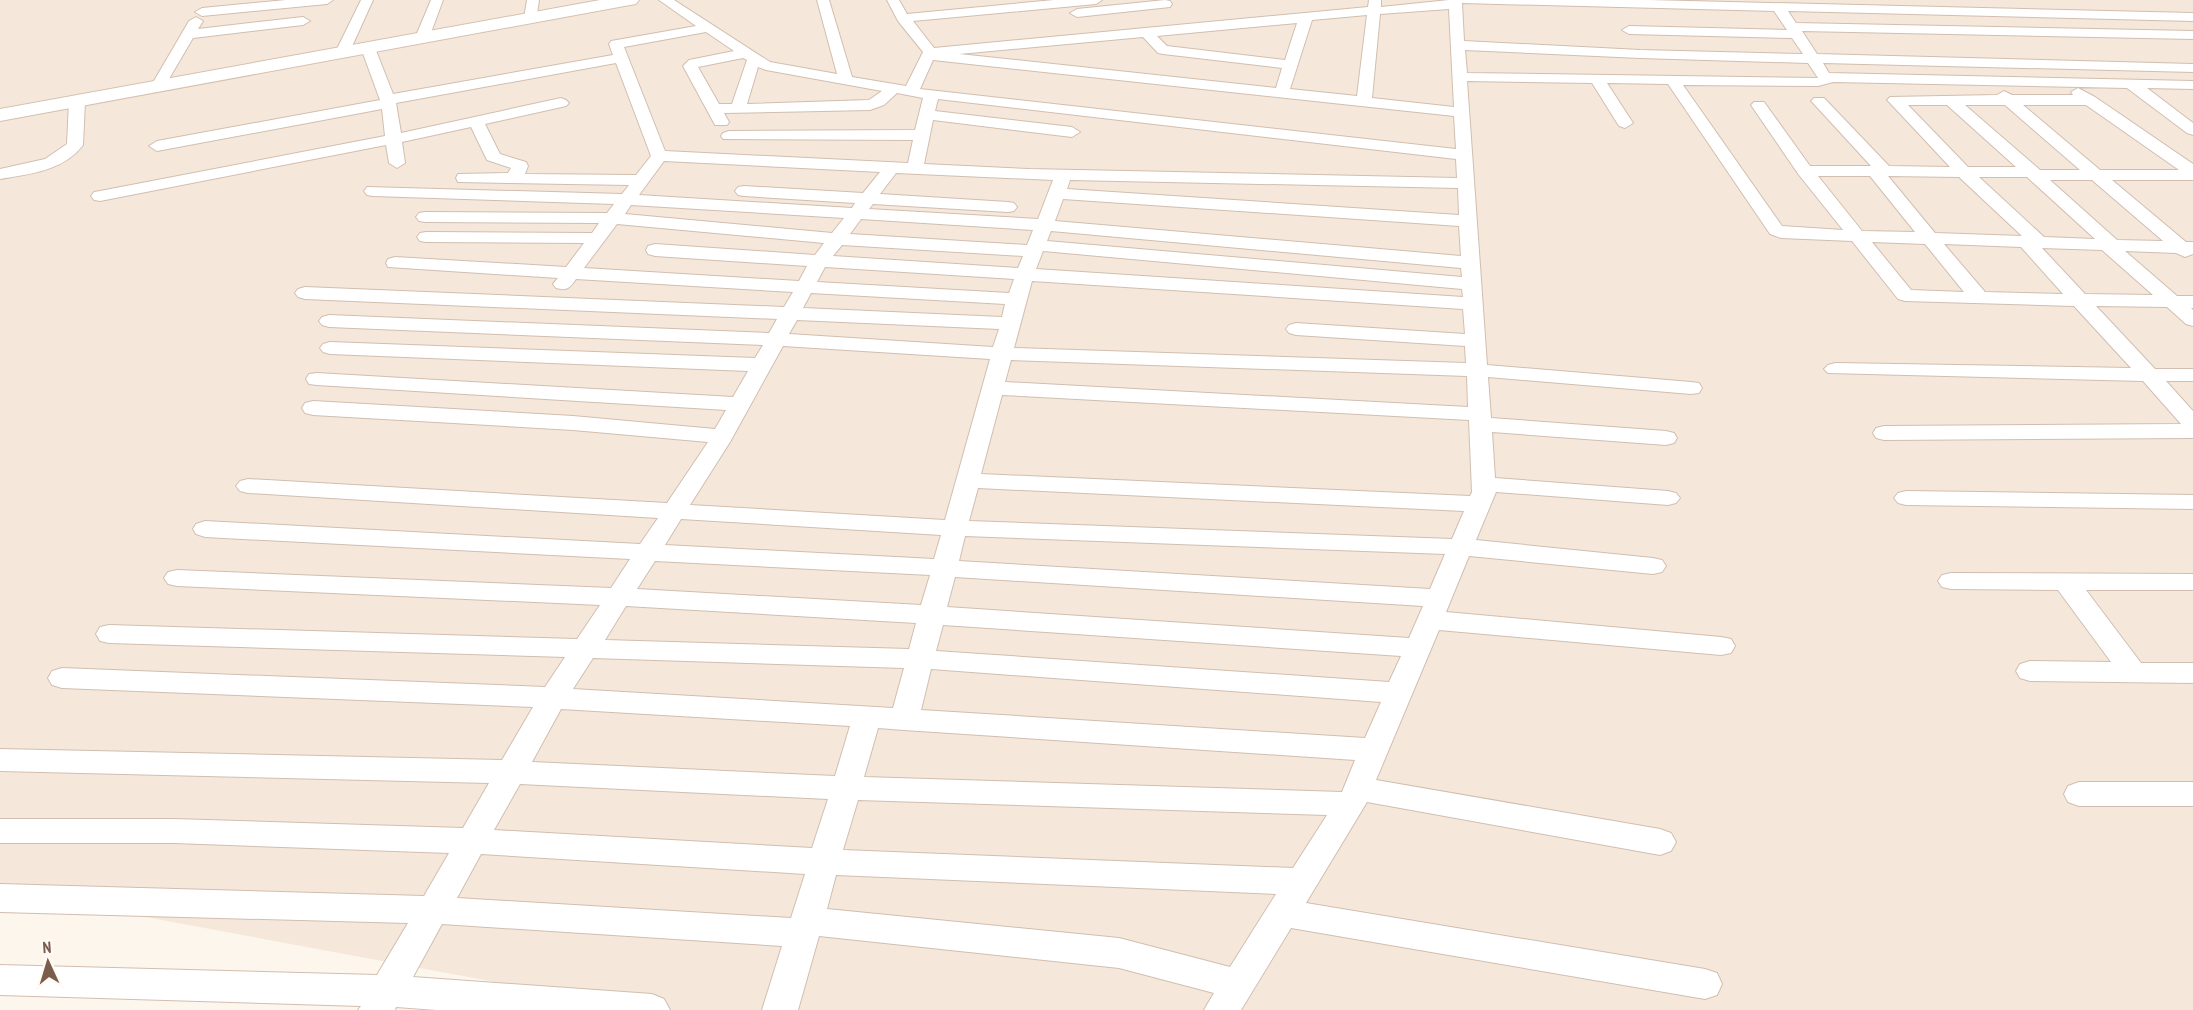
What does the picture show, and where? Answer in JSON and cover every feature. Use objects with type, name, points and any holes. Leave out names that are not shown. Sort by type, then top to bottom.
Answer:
[{"type":"main road","points":[[0,116],[422,38],[532,9],[630,0]]},
{"type":"street","points":[[158,87],[205,6],[327,0]]},
{"type":"street","points":[[342,53],[367,0]]},
{"type":"street","points":[[422,38],[437,0]]},
{"type":"street","points":[[665,0],[749,56],[776,68],[930,94],[1462,155]]},
{"type":"street","points":[[823,0],[846,80]]},
{"type":"street","points":[[893,0],[903,18],[930,54],[1461,112]]},
{"type":"street","points":[[937,0],[947,14]]},
{"type":"street","points":[[903,18],[1096,0]]},
{"type":"street","points":[[1301,0],[1307,17]]},
{"type":"street","points":[[2138,0],[2193,33]]},
{"type":"street","points":[[1070,1],[1082,12]]},
{"type":"street","points":[[930,54],[1188,28],[1270,16],[1307,17],[1375,5],[1458,2],[1615,1],[1782,4],[2193,17]]},
{"type":"street","points":[[1615,1],[1652,80]]},
{"type":"street","points":[[1036,17],[1163,2],[1188,28]]},
{"type":"street","points":[[0,898],[433,910],[805,927],[1119,953],[1230,997],[1354,797],[1482,494],[1476,341],[1462,155],[1458,2]]},
{"type":"street","points":[[1782,4],[1827,77]]},
{"type":"street","points":[[1364,101],[1375,5]]},
{"type":"street","points":[[1960,10],[2193,174]]},
{"type":"street","points":[[1182,53],[1284,47],[1307,17]]},
{"type":"street","points":[[189,34],[303,21]]},
{"type":"street","points":[[659,156],[615,44],[708,28]]},
{"type":"street","points":[[1629,30],[1802,37],[1988,31],[2193,33]]},
{"type":"street","points":[[1146,32],[1159,49],[1290,65]]},
{"type":"street","points":[[1458,45],[1640,54],[2193,68]]},
{"type":"street","points":[[1282,92],[1290,65],[1284,47]]},
{"type":"street","points":[[368,48],[388,101],[397,163]]},
{"type":"street","points":[[911,91],[930,54]]},
{"type":"street","points":[[738,108],[749,56]]},
{"type":"street","points":[[725,160],[729,136],[691,65],[749,56]]},
{"type":"street","points":[[157,146],[621,58]]},
{"type":"street","points":[[1460,77],[1818,82],[1824,81],[1827,77],[2193,85]]},
{"type":"street","points":[[1597,79],[1625,123]]},
{"type":"street","points":[[1672,80],[1776,230],[1787,235],[2110,245],[2189,251]]},
{"type":"street","points":[[1986,81],[2189,251]]},
{"type":"street","points":[[2131,84],[2193,130]]},
{"type":"street","points":[[714,109],[870,105],[879,102],[894,88]]},
{"type":"street","points":[[381,1000],[554,698],[722,436],[819,262],[862,206],[903,168],[923,135],[932,96],[930,94]]},
{"type":"street","points":[[2090,100],[1900,98],[1894,101],[2033,242],[2079,300],[2193,424]]},
{"type":"street","points":[[1950,99],[2034,173],[2170,302],[2193,320]]},
{"type":"street","points":[[0,174],[44,165],[71,150],[75,145],[77,101]]},
{"type":"street","points":[[1819,101],[1880,172],[1978,298]]},
{"type":"street","points":[[100,196],[394,139],[561,103]]},
{"type":"street","points":[[1759,105],[1805,171],[1905,295],[2193,302]]},
{"type":"street","points":[[927,115],[1072,132]]},
{"type":"street","points":[[476,121],[493,157],[520,166],[514,178]]},
{"type":"street","points":[[729,136],[923,135]]},
{"type":"street","points":[[659,156],[903,168],[1044,225],[1472,284]]},
{"type":"street","points":[[532,329],[570,274],[659,156]]},
{"type":"street","points":[[1805,171],[2193,174]]},
{"type":"street","points":[[431,177],[514,178],[862,206],[1044,225],[1472,284]]},
{"type":"street","points":[[425,217],[612,218],[837,239],[1044,225],[1464,183]]},
{"type":"street","points":[[374,191],[634,188]]},
{"type":"street","points":[[655,250],[819,262],[1044,225],[1467,221]]},
{"type":"street","points":[[904,719],[1013,311],[1044,225]]},
{"type":"street","points":[[426,237],[597,238]]},
{"type":"street","points":[[395,263],[805,287],[1013,311]]},
{"type":"street","points":[[305,293],[789,315],[1013,311]]},
{"type":"street","points":[[329,321],[776,339],[1002,354],[1477,370],[1691,388]]},
{"type":"street","points":[[1296,329],[1476,341]]},
{"type":"street","points":[[330,348],[761,365]]},
{"type":"street","points":[[1835,369],[2193,375]]},
{"type":"street","points":[[317,379],[740,404]]},
{"type":"street","points":[[992,388],[1480,419],[1666,438]]},
{"type":"street","points":[[313,408],[573,423],[722,436]]},
{"type":"street","points":[[1884,433],[2193,431]]},
{"type":"street","points":[[967,480],[1668,498]]},
{"type":"street","points":[[248,486],[955,528],[1461,548],[1653,566]]},
{"type":"street","points":[[1906,498],[2193,502]]},
{"type":"street","points":[[205,530],[944,568],[1435,609],[1722,646]]},
{"type":"street","points":[[177,578],[619,597],[932,615],[1418,648]]},
{"type":"street","points":[[1951,581],[2193,582]]},
{"type":"street","points":[[2065,581],[2133,672]]},
{"type":"street","points":[[109,634],[920,659],[1399,693]]},
{"type":"street","points":[[2030,671],[2193,673]]},
{"type":"street","points":[[62,678],[554,698],[1375,750]]},
{"type":"street","points":[[780,1010],[867,718]]},
{"type":"street","points":[[0,760],[511,772],[846,789],[1354,797],[1660,842]]},
{"type":"street","points":[[2079,794],[2193,794]]},
{"type":"street","points":[[0,831],[174,831],[472,841],[824,862],[1300,882]]},
{"type":"street","points":[[1283,913],[1705,984]]},
{"type":"street","points":[[0,980],[381,1000],[652,1010]]},
{"type":"shaded area","points":[[0,0],[2193,0],[2193,1010],[646,1010],[0,890]]}]
